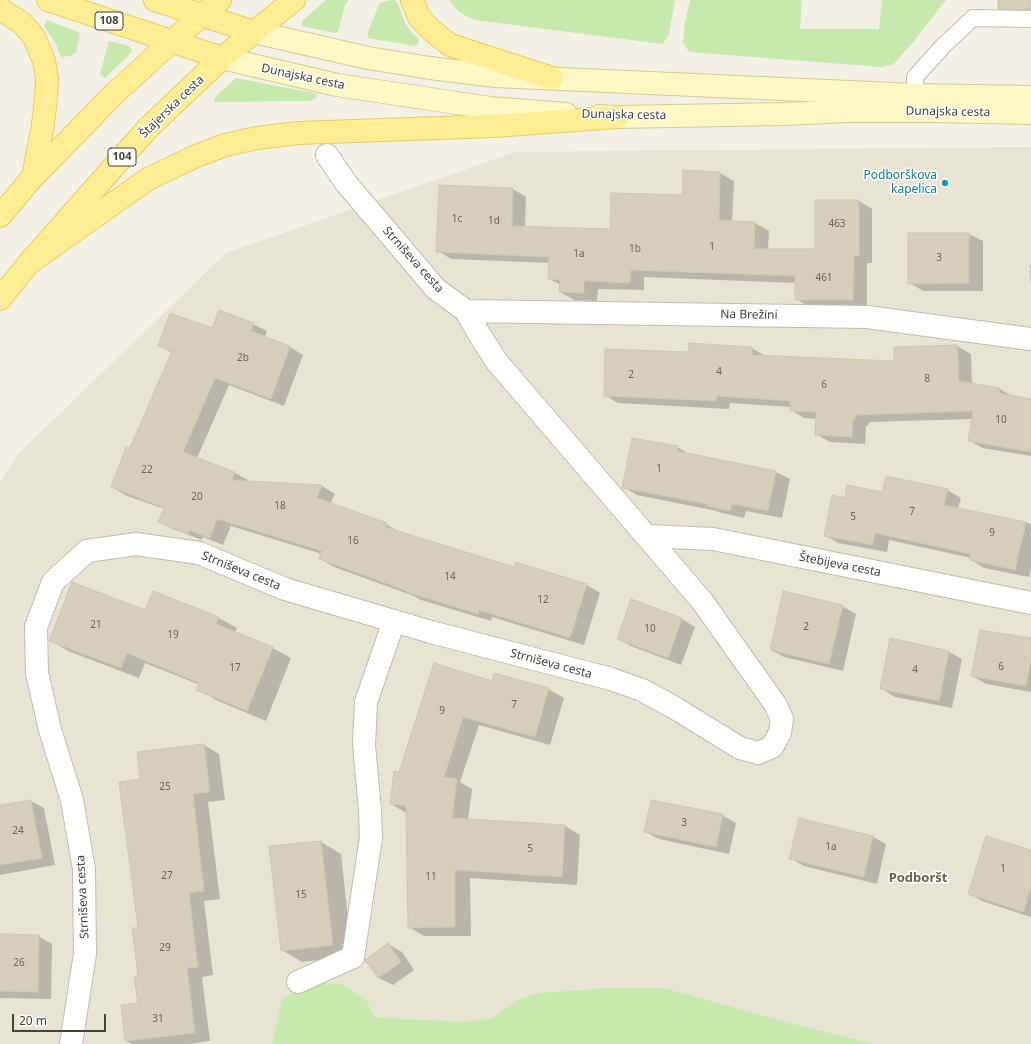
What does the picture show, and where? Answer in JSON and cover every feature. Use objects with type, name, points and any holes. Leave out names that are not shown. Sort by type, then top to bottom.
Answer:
[{"type":"main road","name":"108","points":[[48,0],[222,58]]},
{"type":"main road","points":[[154,0],[254,32]]},
{"type":"main road","points":[[0,216],[33,177],[109,99],[171,42],[220,0]]},
{"type":"main road","name":"Štajerska cesta","points":[[0,299],[29,263],[148,128],[222,58],[294,0]]},
{"type":"main road","points":[[412,0],[419,16],[426,25],[450,45],[552,78]]},
{"type":"main road","points":[[0,9],[9,14],[25,27],[35,39],[44,61],[47,79],[46,97],[43,125],[33,177]]},
{"type":"main road","name":"Dunajska cesta","points":[[254,32],[347,54],[430,68],[495,76],[915,95],[1031,96]]},
{"type":"main road","name":"Dunajska cesta","points":[[222,58],[337,85],[482,107],[551,113],[617,117],[784,114],[848,111],[1031,113]]},
{"type":"main road","points":[[29,263],[148,179],[194,157],[224,145],[257,138],[298,134],[494,126],[617,117]]},
{"type":"street","name":"Strniševa cesta","points":[[71,1044],[85,954],[84,869],[72,800],[50,730],[37,673],[36,627],[54,582],[87,551],[136,544],[199,553],[285,589],[394,621],[611,679],[642,690],[675,708],[740,748],[758,753],[772,747],[780,733],[782,719],[775,704],[702,601],[497,362],[466,311],[436,289],[346,183],[327,155]]},
{"type":"street","name":"Na Brežini","points":[[466,311],[867,317],[1031,338]]},
{"type":"street","name":"Štebijeva cesta","points":[[647,536],[713,539],[1031,602]]},
{"type":"street","points":[[298,982],[353,957],[371,837],[364,745],[366,702],[394,621]]},
{"type":"lane","points":[[915,95],[915,77],[944,45],[973,18],[1031,19]]},
{"type":"shaded area","points":[[1031,147],[1031,1044],[874,1044],[790,1023],[664,988],[606,988],[538,993],[516,1000],[493,1018],[465,1022],[374,1017],[367,1001],[344,984],[328,983],[282,999],[272,1044],[0,1044],[0,482],[17,455],[226,253],[515,152]]},
{"type":"green space","points":[[326,0],[348,0],[344,8],[338,32],[335,33],[302,26],[302,21]]},
{"type":"green space","points":[[394,0],[398,4],[405,23],[412,33],[419,39],[415,46],[368,38],[368,32],[379,4]]},
{"type":"green space","points":[[449,0],[675,0],[669,34],[663,44],[474,20],[459,12]]},
{"type":"green space","points":[[690,0],[802,0],[800,29],[879,29],[882,0],[946,0],[894,64],[881,67],[689,52],[683,43],[685,22]]},
{"type":"green space","points":[[47,20],[80,33],[76,52],[71,56],[61,57],[56,44],[44,26]]},
{"type":"green space","points":[[109,41],[129,46],[132,50],[130,54],[105,78],[100,74]]},
{"type":"green space","points":[[236,78],[318,95],[315,99],[309,101],[214,102],[215,97]]},
{"type":"green space","points":[[328,983],[343,984],[367,1001],[374,1017],[465,1022],[493,1018],[516,1000],[538,993],[606,988],[664,988],[790,1023],[874,1044],[272,1044],[282,999],[306,986]]},
{"type":"building","points":[[998,0],[1031,0],[1031,10],[998,9]]},
{"type":"building","points":[[683,170],[720,172],[719,220],[755,222],[754,249],[815,249],[815,200],[859,200],[859,256],[854,256],[853,300],[795,300],[795,276],[631,270],[630,283],[584,281],[584,293],[559,292],[560,280],[548,279],[549,257],[436,252],[439,185],[513,188],[512,226],[610,229],[611,193],[682,195]]},
{"type":"building","points":[[908,233],[969,233],[969,283],[908,284]]},
{"type":"building","points":[[219,310],[254,323],[251,331],[290,346],[271,399],[215,378],[183,452],[235,472],[232,480],[322,485],[317,498],[387,523],[385,527],[514,567],[516,562],[587,584],[570,638],[479,610],[478,614],[406,592],[407,591],[319,559],[322,551],[217,519],[210,538],[189,530],[188,534],[158,522],[164,508],[111,487],[126,447],[130,448],[172,351],[158,346],[170,313],[212,328]]},
{"type":"building","points":[[689,343],[752,347],[752,355],[894,361],[894,347],[957,345],[959,381],[1000,388],[999,393],[1031,399],[1031,452],[968,441],[973,411],[855,415],[855,419],[853,419],[852,437],[815,435],[816,412],[790,411],[790,401],[717,396],[716,401],[604,396],[605,349],[688,352]]},
{"type":"building","points":[[632,438],[678,446],[677,451],[776,471],[768,511],[732,504],[730,511],[707,506],[707,504],[622,488]]},
{"type":"building","points":[[886,476],[948,489],[944,505],[1026,522],[1015,570],[969,560],[971,554],[875,533],[873,545],[824,536],[832,495],[845,498],[847,485],[882,492]]},
{"type":"building","points":[[72,582],[145,610],[153,591],[219,617],[216,624],[273,647],[247,711],[196,690],[199,683],[127,653],[121,668],[49,641]]},
{"type":"building","points":[[783,591],[843,605],[829,664],[770,650]]},
{"type":"building","points":[[631,599],[682,618],[668,658],[617,639]]},
{"type":"building","points":[[980,630],[1031,638],[1031,658],[1026,686],[971,676]]},
{"type":"building","points":[[890,638],[949,651],[939,701],[880,689]]},
{"type":"building","points":[[434,663],[492,681],[494,673],[549,688],[535,737],[463,717],[444,777],[457,779],[452,818],[565,825],[562,877],[455,870],[455,927],[408,928],[406,806],[390,804],[394,771],[399,772]]},
{"type":"building","points":[[204,744],[210,792],[193,794],[204,891],[189,893],[198,967],[187,968],[195,1033],[125,1041],[121,1005],[138,1003],[134,976],[138,976],[132,928],[138,928],[119,782],[140,779],[137,752]]},
{"type":"building","points":[[31,800],[42,858],[0,865],[0,805]]},
{"type":"building","points":[[651,800],[723,814],[716,847],[644,832]]},
{"type":"building","points":[[799,818],[873,836],[864,877],[789,859]]},
{"type":"building","points":[[986,836],[1031,850],[1031,888],[1023,912],[968,894]]},
{"type":"building","points":[[321,841],[333,945],[281,951],[269,846]]},
{"type":"building","points":[[0,934],[39,935],[38,992],[0,991]]},
{"type":"building","points":[[388,943],[401,962],[378,978],[365,960]]},
{"type":"place","name":"Podborškova kapelica","points":[[945,183]]},
{"type":"district","name":"Podboršt","points":[[918,878]]}]
